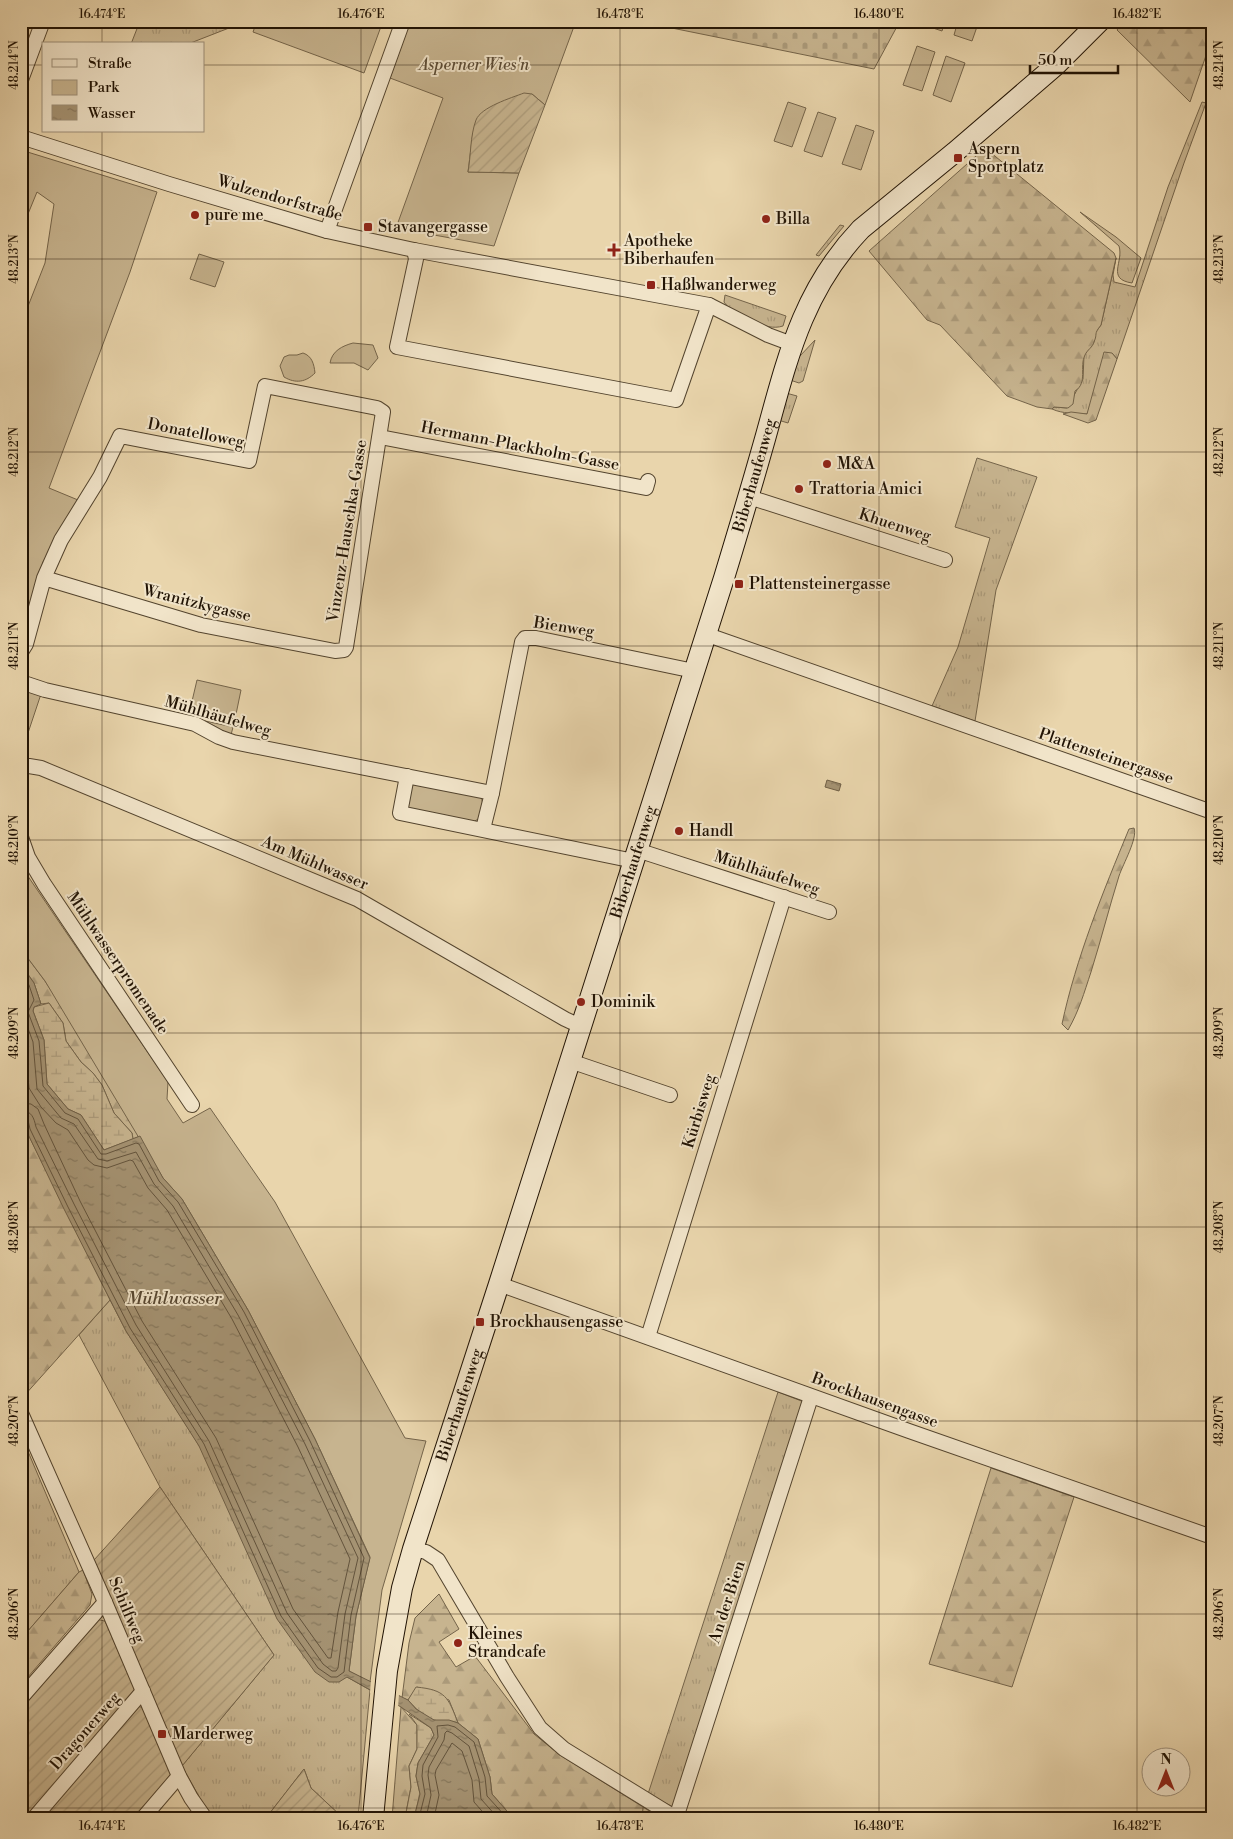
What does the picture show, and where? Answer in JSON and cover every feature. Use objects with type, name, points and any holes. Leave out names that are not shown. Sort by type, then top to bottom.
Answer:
[{"type":"main road","name":"Biberhaufenweg","points":[[372,1818],[387,1671],[402,1588],[413,1549],[500,1284],[580,1026],[636,855],[749,497],[792,344],[803,315],[820,282],[847,243],[870,220],[955,152],[1055,66],[1100,21]]},
{"type":"street","points":[[21,80],[43,21]]},
{"type":"street","points":[[327,231],[403,21]]},
{"type":"street","name":"Wulzendorfstraße","points":[[21,137],[327,231],[414,250],[709,305],[768,335],[792,344]]},
{"type":"street","points":[[414,250],[416,259],[397,347],[676,400],[709,305]]},
{"type":"street","name":"Donatelloweg","points":[[44,578],[61,540],[95,484],[120,436],[248,461],[265,386],[377,408],[381,410],[383,416]]},
{"type":"street","name":"Vinzenz-Hauschka-Gasse","points":[[344,650],[383,416]]},
{"type":"street","name":"Hermann-Plackholm-Gasse","points":[[380,437],[646,488],[648,481]]},
{"type":"street","name":"Khuenweg","points":[[749,497],[945,560]]},
{"type":"street","points":[[21,652],[26,644],[44,578]]},
{"type":"street","name":"Wranitzkygasse","points":[[44,578],[201,625],[335,651],[344,650]]},
{"type":"street","name":"Plattensteinergasse","points":[[705,634],[1212,812]]},
{"type":"street","name":"Bienweg","points":[[492,793],[522,642],[525,638],[536,638],[694,671]]},
{"type":"street","name":"Mühlhäufelweg","points":[[21,682],[44,690],[195,724],[233,742],[492,793]]},
{"type":"street","name":"Am Mühlwasser","points":[[21,768],[29,766],[41,768],[357,899],[580,1026]]},
{"type":"street","name":"Mühlhäufelweg","points":[[407,776],[400,813],[636,855],[784,897],[829,912]]},
{"type":"street","points":[[483,829],[492,793]]},
{"type":"street","name":"Mühlwasserpromenade","points":[[21,837],[28,857],[44,884],[192,1105]]},
{"type":"street","name":"Kürbisweg","points":[[648,1337],[784,897]]},
{"type":"street","points":[[570,1061],[670,1095]]},
{"type":"street","name":"Brockhausengasse","points":[[500,1284],[811,1397],[1212,1536]]},
{"type":"street","name":"An der Bien","points":[[676,1818],[811,1397]]},
{"type":"street","name":"Schilfweg","points":[[21,1413],[105,1602],[179,1776],[205,1818]]},
{"type":"street","points":[[413,1549],[426,1552],[438,1560],[507,1677],[540,1728],[564,1749],[676,1818]]},
{"type":"street","points":[[21,1698],[105,1602]]},
{"type":"street","name":"Dragonerweg","points":[[34,1818],[143,1691]]},
{"type":"street","points":[[143,1818],[179,1776]]},
{"type":"green space","points":[[140,21],[247,21],[193,42],[132,42]]},
{"type":"green space","points":[[257,21],[383,21],[364,73],[253,32]]},
{"type":"green space","name":"Asperner Wies'n","points":[[410,21],[576,21],[545,105],[532,94],[473,132],[468,172],[519,173],[494,246],[396,228],[443,98],[390,78]]},
{"type":"green space","points":[[658,21],[900,21],[874,69],[657,25]]},
{"type":"green space","points":[[925,21],[945,21],[942,31],[924,25]]},
{"type":"green space","points":[[958,21],[979,21],[972,41],[954,35]]},
{"type":"green space","points":[[1124,21],[1212,21],[1212,38],[1190,102],[1117,30]]},
{"type":"green space","points":[[917,46],[935,52],[922,91],[903,85]]},
{"type":"green space","points":[[946,56],[965,63],[951,102],[933,95]]},
{"type":"green space","points":[[524,93],[532,94],[545,105],[519,173],[468,172],[473,133],[479,115],[490,107]]},
{"type":"green space","points":[[788,102],[806,108],[792,147],[774,141]]},
{"type":"green space","points":[[1202,102],[1206,103],[1117,359],[1112,353],[1087,414],[1056,411],[1052,409],[1054,407],[1067,408],[1083,379],[1084,355],[1094,342],[1095,333],[1101,325],[1116,258],[1113,275],[1114,282],[1135,287],[1168,187]]},
{"type":"green space","points":[[818,112],[836,118],[822,157],[804,151]]},
{"type":"green space","points":[[856,125],[874,131],[861,170],[842,164]]},
{"type":"green space","points":[[985,148],[1114,253],[1116,258],[1101,325],[1096,332],[1093,344],[1083,360],[1081,384],[1075,391],[1073,404],[1068,408],[1054,407],[1052,409],[1037,407],[1007,396],[940,325],[927,320],[869,251]]},
{"type":"green space","points":[[21,150],[157,192],[130,272],[49,488],[78,500],[43,562],[21,641],[21,324],[45,263],[54,204],[37,192],[21,231]]},
{"type":"green space","points":[[1080,212],[1116,237],[1141,258],[1132,283],[1124,281],[1118,274],[1119,246]]},
{"type":"green space","points":[[840,225],[844,226],[819,256],[816,255]]},
{"type":"green space","points":[[199,254],[224,262],[215,287],[190,279]]},
{"type":"green space","points":[[725,295],[786,316],[783,326],[769,327],[747,318],[727,306],[724,302]]},
{"type":"green space","points":[[815,340],[803,381],[799,383],[790,380],[799,357]]},
{"type":"green space","points":[[353,343],[373,345],[378,358],[368,370],[354,363],[330,363],[333,355],[338,350]]},
{"type":"green space","points":[[1104,352],[1112,353],[1117,359],[1096,420],[1088,423],[1063,414],[1071,412],[1087,414]]},
{"type":"green space","points":[[303,353],[309,356],[312,361],[315,373],[301,381],[293,381],[284,377],[280,366],[284,357]]},
{"type":"green space","points":[[786,393],[797,396],[788,423],[778,420]]},
{"type":"green space","points":[[977,458],[1037,477],[996,590],[975,721],[932,706],[958,647],[990,538],[955,527]]},
{"type":"green space","points":[[197,680],[241,690],[234,724],[189,714]]},
{"type":"green space","points":[[21,690],[41,694],[21,754]]},
{"type":"green space","points":[[205,721],[233,727],[231,735]]},
{"type":"green space","points":[[413,784],[479,795],[482,803],[480,818],[473,822],[412,810],[408,807],[410,787]]},
{"type":"green space","points":[[1134,828],[1134,838],[1119,876],[1091,972],[1078,1009],[1068,1030],[1062,1024],[1082,950],[1129,829]]},
{"type":"green space","points":[[21,866],[168,1082],[167,1099],[183,1123],[210,1108],[275,1202],[405,1438],[426,1441],[382,1590],[370,1682],[349,1671],[356,1616],[370,1557],[315,1439],[248,1310],[182,1199],[163,1178],[45,981],[21,949]]},
{"type":"green space","points":[[21,949],[45,981],[143,1129],[140,1136],[133,1139],[132,1133],[114,1113],[102,1085],[81,1062],[66,1041],[63,1023],[49,1003],[41,1004],[34,983],[21,964]]},
{"type":"green space","points":[[49,1003],[63,1023],[66,1041],[81,1062],[102,1085],[114,1113],[132,1133],[133,1139],[104,1150],[81,1115],[68,1109],[47,1084],[44,1040],[33,1011],[34,1007]]},
{"type":"green space","points":[[21,1112],[26,1130],[110,1300],[23,1397],[21,1393]]},
{"type":"green space","points":[[110,1300],[126,1331],[347,1677],[370,1690],[358,1818],[343,1818],[311,1788],[304,1769],[266,1818],[214,1818],[207,1811],[182,1766],[274,1655],[160,1487],[79,1335]]},
{"type":"green space","points":[[778,1392],[804,1402],[675,1808],[648,1794]]},
{"type":"green space","points":[[27,1449],[79,1572],[21,1639],[21,1455]]},
{"type":"green space","points":[[991,1468],[1074,1497],[1012,1687],[929,1664]]},
{"type":"green space","points":[[160,1487],[274,1655],[182,1766],[94,1560]]},
{"type":"green space","points":[[83,1570],[92,1594],[90,1605],[21,1685],[21,1639],[79,1572]]},
{"type":"green space","points":[[439,1594],[459,1629],[439,1642],[456,1667],[475,1656],[534,1734],[560,1755],[643,1807],[642,1818],[513,1818],[492,1794],[490,1777],[478,1739],[458,1723],[449,1700],[417,1687],[408,1700],[402,1698],[409,1643],[415,1618]]},
{"type":"green space","points":[[95,1619],[105,1621],[136,1692],[27,1818],[21,1818],[21,1705]]},
{"type":"green space","points":[[416,1687],[434,1690],[444,1696],[458,1723],[434,1720],[420,1712],[408,1700]]},
{"type":"green space","points":[[137,1706],[144,1708],[172,1773],[134,1818],[40,1818]]},
{"type":"green space","points":[[401,1707],[417,1725],[417,1749],[409,1766],[411,1787],[405,1818],[392,1818]]},
{"type":"green space","points":[[409,1714],[431,1728],[434,1735],[418,1763],[416,1776],[420,1794],[414,1818],[405,1818],[411,1787],[409,1766],[417,1749],[417,1725]]},
{"type":"green space","points":[[304,1769],[311,1788],[343,1818],[266,1818]]},
{"type":"green space","points":[[643,1807],[660,1818],[642,1818]]},
{"type":"water","points":[[827,780],[841,784],[839,791],[825,787]]},
{"type":"water","name":"Mühlwasser","points":[[21,965],[34,983],[41,1004],[34,1007],[33,1011],[44,1040],[47,1084],[68,1109],[81,1115],[104,1150],[140,1136],[163,1178],[182,1199],[248,1310],[315,1439],[370,1558],[356,1616],[349,1671],[408,1700],[416,1709],[434,1720],[449,1720],[458,1723],[478,1739],[490,1777],[492,1794],[513,1818],[414,1818],[420,1794],[416,1776],[418,1763],[434,1735],[431,1728],[401,1707],[347,1677],[339,1682],[329,1682],[315,1672],[277,1619],[199,1446],[126,1331],[26,1130],[21,1112]]},
{"type":"pier","points":[[371,1680],[399,1694],[398,1708],[370,1693]]},
{"type":"place","name":"Aspern Sportplatz","points":[[958,158]]},
{"type":"place","name":"pure me","points":[[195,215]]},
{"type":"place","name":"Billa","points":[[766,219]]},
{"type":"place","name":"Stavangergasse","points":[[368,227]]},
{"type":"place","name":"Apotheke Biberhaufen","points":[[614,250]]},
{"type":"place","name":"Haßlwanderweg","points":[[651,285]]},
{"type":"place","name":"M&A","points":[[827,464]]},
{"type":"place","name":"Trattoria Amici","points":[[799,489]]},
{"type":"place","name":"Plattensteinergasse","points":[[739,584]]},
{"type":"place","name":"Handl","points":[[679,831]]},
{"type":"place","name":"Dominik","points":[[581,1002]]},
{"type":"place","name":"Brockhausengasse","points":[[480,1322]]},
{"type":"place","name":"Kleines Strandcafe","points":[[458,1643]]},
{"type":"place","name":"Marderweg","points":[[162,1734]]}]
